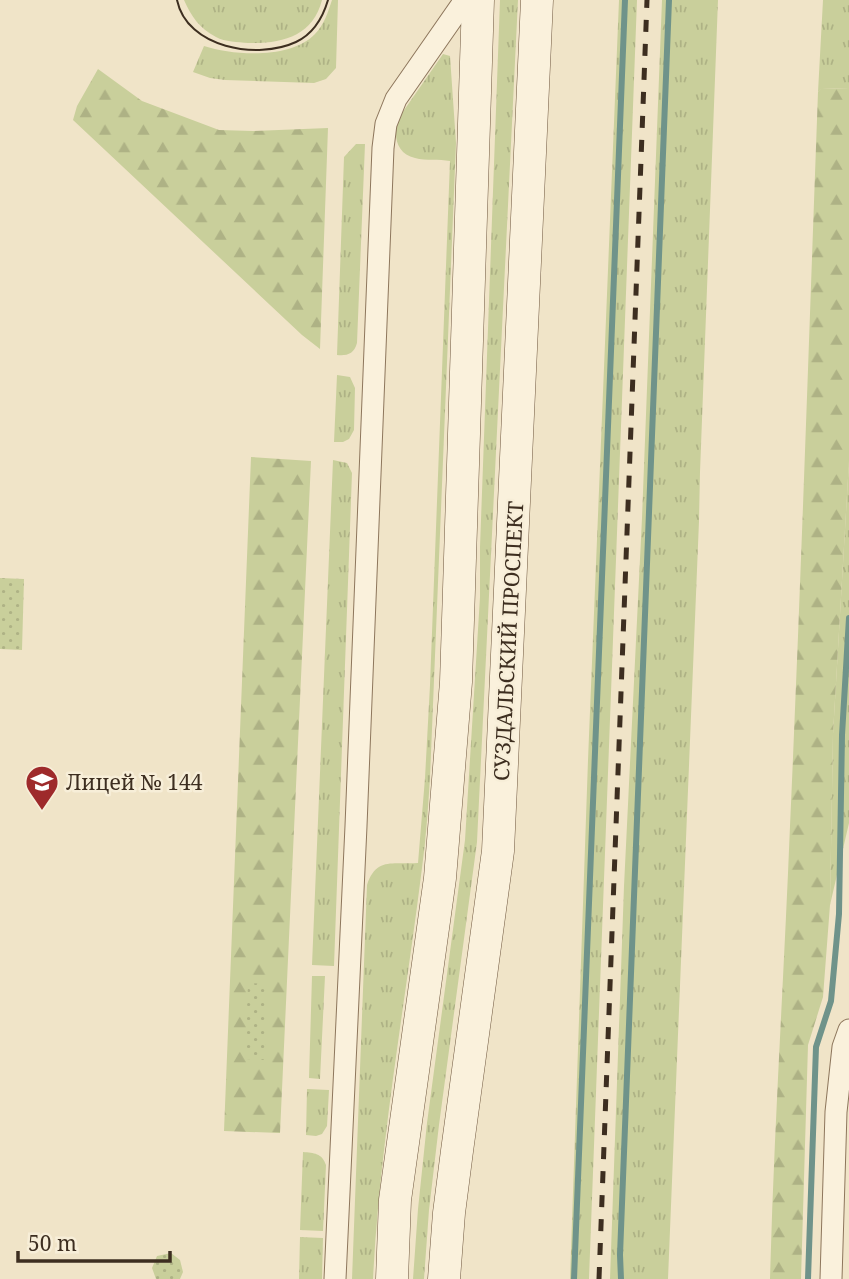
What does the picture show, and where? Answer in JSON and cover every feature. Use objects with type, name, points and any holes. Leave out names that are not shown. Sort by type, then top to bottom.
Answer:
[{"type":"main road","points":[[392,1279],[396,1200],[440,878],[456,682],[478,0]]},
{"type":"main road","name":"СУЗДАЛЬСКИЙ ПРОСПЕКТ","points":[[444,1279],[449,1213],[498,851],[537,0]]},
{"type":"street","points":[[335,1279],[383,148],[386,124],[396,99],[465,0]]},
{"type":"street","points":[[831,1279],[836,1112],[843,1047],[849,1030]]},
{"type":"green space","points":[[184,0],[322,0],[318,12],[304,30],[273,42],[248,43],[223,40],[205,30],[196,21]]},
{"type":"green space","points":[[332,0],[338,0],[336,68],[326,79],[314,83],[225,80],[193,72],[204,46],[231,52],[262,53],[292,48],[305,42],[321,27]]},
{"type":"green space","points":[[500,0],[518,0],[477,842],[439,1125],[424,1279],[413,1279],[427,1123],[465,840],[480,597]]},
{"type":"green space","points":[[619,0],[637,0],[589,1279],[570,1279],[588,760]]},
{"type":"green space","points":[[662,0],[718,0],[699,521],[668,1279],[610,1279],[624,886],[642,518]]},
{"type":"green space","points":[[823,0],[849,0],[849,89],[823,88],[818,92]]},
{"type":"green space","points":[[443,54],[450,56],[456,143],[428,812],[387,1124],[373,1279],[352,1279],[367,885],[371,876],[381,866],[418,863],[430,685],[450,161],[408,156],[399,147],[396,129],[400,116]]},
{"type":"green space","points":[[98,69],[142,101],[219,130],[328,128],[320,349],[73,120],[77,106]]},
{"type":"green space","points":[[822,88],[849,89],[849,461],[833,734],[830,905],[823,997],[808,1045],[801,1279],[770,1279],[798,642],[818,92]]},
{"type":"green space","points":[[356,144],[365,144],[357,343],[350,354],[337,355],[344,157]]},
{"type":"green space","points":[[337,375],[350,377],[355,388],[354,430],[349,439],[343,442],[334,442]]},
{"type":"green space","points":[[251,457],[311,461],[280,1133],[224,1131]]},
{"type":"green space","points":[[333,460],[347,463],[352,473],[334,966],[312,965]]},
{"type":"green space","points":[[849,461],[849,823],[830,905],[833,734]]},
{"type":"green space","points":[[0,578],[24,579],[22,650],[0,649]]},
{"type":"green space","points":[[312,976],[325,976],[320,1079],[309,1078]]},
{"type":"green space","points":[[248,983],[268,984],[265,1060],[245,1059]]},
{"type":"green space","points":[[307,1089],[329,1090],[327,1126],[322,1134],[316,1136],[306,1135]]},
{"type":"green space","points":[[303,1152],[320,1156],[326,1165],[323,1231],[300,1230]]},
{"type":"green space","points":[[300,1237],[323,1238],[322,1279],[299,1279]]},
{"type":"green space","points":[[171,1253],[180,1260],[183,1272],[180,1279],[156,1279],[152,1268],[157,1256]]},
{"type":"waterway","points":[[574,1279],[625,0]]},
{"type":"waterway","points":[[621,1279],[669,0]]},
{"type":"waterway","points":[[808,1279],[816,1047],[831,1001],[839,914],[842,735],[849,618]]},
{"type":"tram line","points":[[177,0],[183,16],[194,29],[209,39],[226,46],[262,50],[302,39],[316,24],[328,0]]},
{"type":"railway","points":[[599,1279],[647,0]]},
{"type":"place","name":"Лицей № 144","points":[[42,812]]}]
